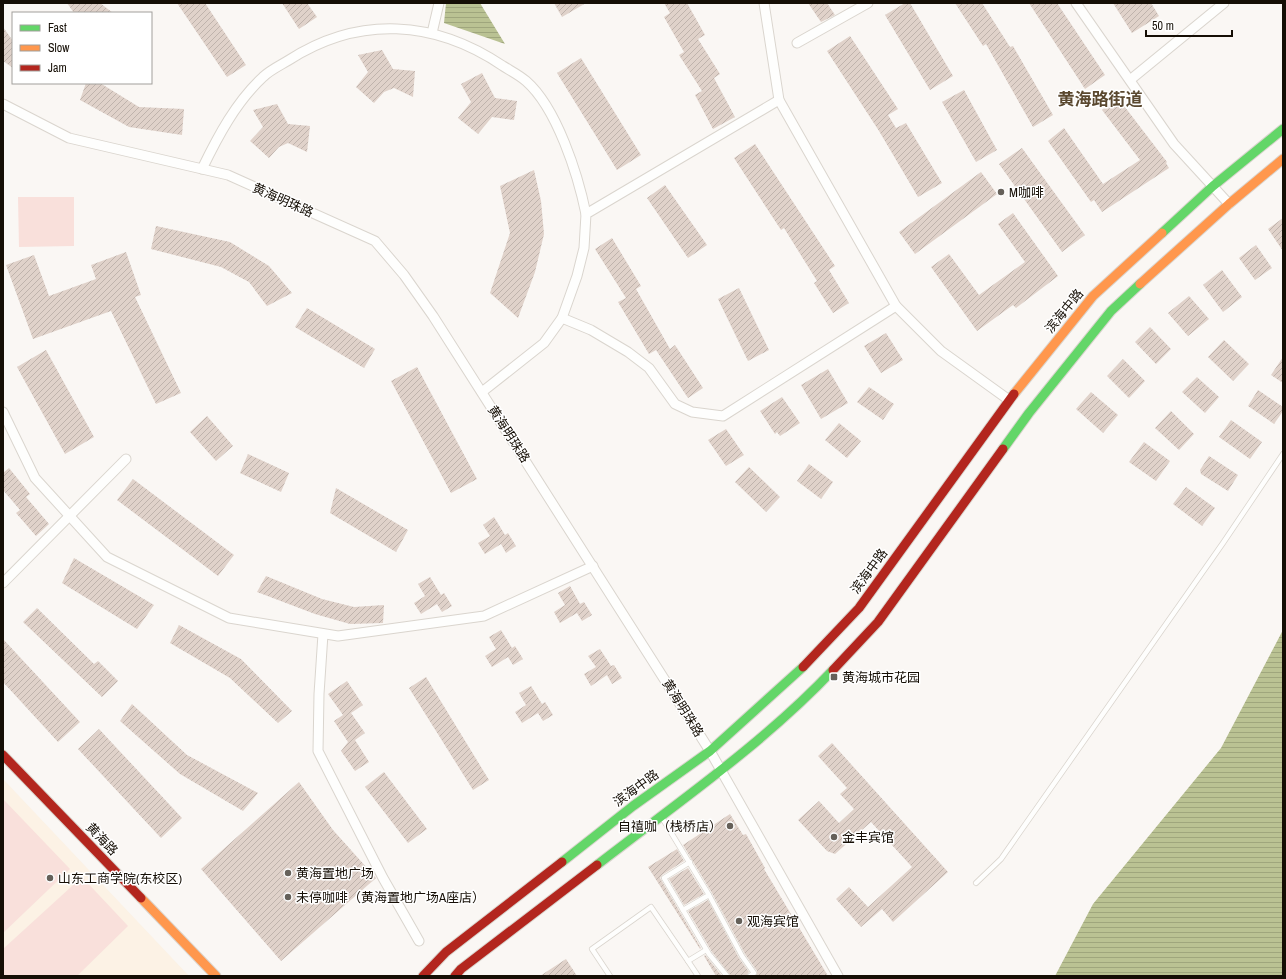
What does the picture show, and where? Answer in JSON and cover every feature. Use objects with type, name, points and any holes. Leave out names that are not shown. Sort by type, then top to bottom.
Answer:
[{"type":"main road","name":"滨海中路","points":[[423,976],[446,952],[633,806],[710,752],[811,659],[859,608],[1009,400],[1093,296],[1212,186],[1283,128]]},
{"type":"main road","points":[[455,976],[461,969],[660,815],[721,770],[783,718],[828,674],[878,622],[1029,413],[1111,311],[1229,204],[1283,159]]},
{"type":"main road","name":"黄海路","points":[[3,755],[216,976]]},
{"type":"street","points":[[432,33],[439,3]]},
{"type":"street","points":[[764,3],[779,100],[896,306],[941,351],[1009,400]]},
{"type":"street","points":[[797,43],[868,3]]},
{"type":"street","points":[[1076,3],[1174,144],[1229,204]]},
{"type":"street","points":[[1130,80],[1224,3]]},
{"type":"street","points":[[202,169],[218,137],[242,101],[264,76],[297,55],[322,42],[351,32],[390,27],[432,33],[481,51],[526,82],[550,111],[582,191],[586,214],[584,248],[579,269],[562,318],[544,343],[482,392]]},
{"type":"street","points":[[586,214],[779,100]]},
{"type":"street","name":"黄海明珠路","points":[[3,104],[69,138],[228,175],[375,241],[404,275],[433,316],[593,566],[721,770],[838,976]]},
{"type":"street","points":[[562,318],[591,330],[628,352],[649,368],[675,404],[692,412],[723,416],[896,306]]},
{"type":"street","points":[[3,412],[35,478],[107,557],[228,618],[338,636],[484,616],[593,566]]},
{"type":"street","points":[[3,584],[126,459]]},
{"type":"street","points":[[323,634],[319,694],[318,751],[383,878],[419,941]]},
{"type":"lane","points":[[976,883],[1002,859],[1223,544],[1283,454]]},
{"type":"lane","points":[[660,815],[710,895],[742,956],[754,974],[750,976]]},
{"type":"lane","points":[[690,862],[664,878],[706,950],[727,976]]},
{"type":"lane","points":[[683,910],[710,895]]},
{"type":"lane","points":[[610,976],[592,949],[651,907],[698,976]]},
{"type":"lane","points":[[688,961],[706,950]]},
{"type":"shaded area","points":[[446,3],[480,3],[505,44],[444,23]]},
{"type":"shaded area","points":[[18,197],[74,197],[74,246],[19,247]]},
{"type":"shaded area","points":[[1283,630],[1283,976],[1055,976],[1093,904],[1221,748]]},
{"type":"shaded area","name":"山东工商学院(东校区)","points":[[3,779],[189,976],[3,976]]},
{"type":"shaded area","points":[[3,799],[70,869],[3,933]]},
{"type":"shaded area","points":[[82,877],[128,926],[77,976],[3,976],[3,949]]},
{"type":"building","points":[[67,3],[100,3],[112,12],[73,12]]},
{"type":"building","points":[[177,3],[205,3],[246,65],[227,77]]},
{"type":"building","points":[[282,3],[307,3],[317,17],[299,29]]},
{"type":"building","points":[[554,3],[586,3],[562,17]]},
{"type":"building","points":[[664,3],[687,3],[705,35],[698,39],[720,74],[714,78],[735,117],[713,129],[695,95],[702,91],[679,55],[684,52],[664,17],[670,13]]},
{"type":"building","points":[[808,3],[827,3],[835,15],[821,22]]},
{"type":"building","points":[[905,3],[910,3],[953,76],[930,90],[885,15]]},
{"type":"building","points":[[955,3],[982,3],[1010,47],[1013,46],[1053,115],[1033,127],[986,44],[983,46]]},
{"type":"building","points":[[1029,3],[1057,3],[1105,75],[1085,89]]},
{"type":"building","points":[[1113,3],[1151,3],[1159,16],[1132,33]]},
{"type":"building","points":[[3,27],[12,40],[12,67],[3,61]]},
{"type":"building","points":[[850,36],[898,109],[888,115],[896,128],[906,123],[942,183],[918,197],[879,131],[827,51]]},
{"type":"building","points":[[382,50],[393,69],[415,71],[413,97],[394,88],[384,92],[374,103],[356,87],[368,72],[358,55]]},
{"type":"building","points":[[581,58],[641,155],[617,170],[557,73]]},
{"type":"building","points":[[482,73],[495,98],[517,101],[514,120],[492,117],[478,134],[458,118],[471,102],[461,84]]},
{"type":"building","points":[[86,84],[102,84],[139,107],[184,109],[182,135],[129,127],[80,100]]},
{"type":"building","points":[[964,90],[997,150],[976,162],[942,102]]},
{"type":"building","points":[[1118,98],[1167,162],[1166,163],[1169,168],[1102,212],[1094,200],[1091,202],[1048,141],[1064,128],[1103,184],[1140,160],[1102,110]]},
{"type":"building","points":[[277,104],[288,124],[310,126],[307,152],[288,143],[279,147],[269,158],[250,141],[263,127],[253,110]]},
{"type":"building","points":[[755,144],[835,266],[829,270],[849,303],[833,313],[814,283],[817,281],[784,228],[781,230],[734,158]]},
{"type":"building","points":[[1022,148],[1085,235],[1062,252],[999,164]]},
{"type":"building","points":[[534,170],[541,201],[544,234],[535,272],[518,318],[490,293],[510,233],[500,186]]},
{"type":"building","points":[[981,172],[997,194],[915,254],[899,232]]},
{"type":"building","points":[[665,185],[707,245],[688,258],[647,198]]},
{"type":"building","points":[[1013,213],[1058,276],[1016,308],[1013,305],[977,331],[931,267],[949,254],[979,295],[1025,262],[998,224]]},
{"type":"building","points":[[1283,218],[1283,251],[1268,229]]},
{"type":"building","points":[[156,226],[230,242],[269,266],[292,293],[267,306],[249,282],[221,267],[151,249]]},
{"type":"building","points":[[612,238],[641,286],[636,289],[670,349],[675,345],[703,388],[688,398],[656,350],[649,354],[618,302],[626,298],[595,249]]},
{"type":"building","points":[[1256,245],[1272,268],[1255,280],[1239,258]]},
{"type":"building","points":[[126,252],[141,295],[135,297],[181,393],[156,404],[111,311],[33,339],[6,265],[34,255],[49,296],[96,279],[91,265]]},
{"type":"building","points":[[1222,270],[1242,297],[1223,312],[1203,285]]},
{"type":"building","points":[[739,288],[769,350],[748,361],[718,299]]},
{"type":"building","points":[[1189,296],[1209,319],[1188,336],[1168,313]]},
{"type":"building","points":[[307,308],[375,349],[364,368],[295,327]]},
{"type":"building","points":[[1150,327],[1171,349],[1156,364],[1135,342]]},
{"type":"building","points":[[886,333],[903,360],[881,373],[864,346]]},
{"type":"building","points":[[1224,340],[1249,364],[1233,381],[1208,357]]},
{"type":"building","points":[[46,350],[94,437],[65,454],[17,367]]},
{"type":"building","points":[[1283,357],[1283,383],[1271,375]]},
{"type":"building","points":[[1123,359],[1145,381],[1129,398],[1107,376]]},
{"type":"building","points":[[417,367],[477,479],[451,493],[391,381]]},
{"type":"building","points":[[828,369],[848,403],[821,419],[801,385]]},
{"type":"building","points":[[1197,377],[1219,397],[1205,413],[1182,392]]},
{"type":"building","points":[[869,387],[894,404],[883,420],[857,402]]},
{"type":"building","points":[[1258,390],[1283,407],[1283,411],[1274,424],[1248,406]]},
{"type":"building","points":[[1091,392],[1118,415],[1103,433],[1076,409]]},
{"type":"building","points":[[782,397],[800,423],[780,436],[777,432],[775,434],[760,411]]},
{"type":"building","points":[[1171,411],[1194,434],[1179,450],[1155,428]]},
{"type":"building","points":[[207,416],[233,446],[216,461],[190,432]]},
{"type":"building","points":[[1231,420],[1262,442],[1250,459],[1219,437]]},
{"type":"building","points":[[839,423],[861,441],[847,458],[825,440]]},
{"type":"building","points":[[726,429],[744,455],[726,466],[708,440]]},
{"type":"building","points":[[1144,442],[1170,461],[1156,481],[1129,462]]},
{"type":"building","points":[[248,454],[289,473],[281,492],[240,473]]},
{"type":"building","points":[[1209,456],[1238,475],[1228,491],[1201,474],[1200,470]]},
{"type":"building","points":[[809,464],[833,482],[821,499],[797,481]]},
{"type":"building","points":[[749,467],[780,497],[766,512],[735,482]]},
{"type":"building","points":[[9,468],[30,494],[26,497],[49,524],[36,536],[16,513],[20,510],[3,490],[3,473]]},
{"type":"building","points":[[133,479],[234,555],[218,576],[117,500]]},
{"type":"building","points":[[1186,487],[1215,508],[1202,526],[1173,504]]},
{"type":"building","points":[[336,488],[408,530],[396,552],[330,513]]},
{"type":"building","points":[[494,517],[505,535],[508,533],[516,546],[506,553],[501,544],[485,554],[478,543],[490,536],[483,525]]},
{"type":"building","points":[[74,558],[154,605],[137,629],[62,583]]},
{"type":"building","points":[[266,576],[322,599],[354,607],[384,605],[383,623],[350,624],[315,614],[257,592]]},
{"type":"building","points":[[430,577],[441,595],[444,593],[452,606],[442,612],[437,604],[421,614],[414,603],[425,596],[418,584]]},
{"type":"building","points":[[570,586],[580,604],[584,602],[592,615],[582,621],[577,613],[560,623],[554,612],[565,605],[558,593]]},
{"type":"building","points":[[37,608],[94,664],[98,661],[118,681],[102,697],[23,622]]},
{"type":"building","points":[[179,625],[241,659],[292,711],[278,723],[230,678],[170,643]]},
{"type":"building","points":[[501,630],[512,648],[515,646],[523,659],[513,665],[508,657],[492,667],[485,656],[496,649],[489,637]]},
{"type":"building","points":[[3,639],[80,722],[58,742],[3,682]]},
{"type":"building","points":[[600,649],[611,666],[614,665],[622,678],[612,684],[607,675],[591,686],[584,674],[596,667],[588,656]]},
{"type":"building","points":[[426,677],[489,780],[473,790],[409,688]]},
{"type":"building","points":[[347,681],[363,705],[351,713],[365,733],[355,740],[369,762],[355,771],[341,751],[348,742],[334,721],[343,715],[328,694]]},
{"type":"building","points":[[531,686],[542,704],[545,702],[553,715],[543,721],[538,713],[522,723],[515,712],[526,705],[519,693]]},
{"type":"building","points":[[132,704],[187,755],[258,793],[243,811],[180,774],[120,721]]},
{"type":"building","points":[[99,729],[182,818],[161,838],[78,749]]},
{"type":"building","name":"金丰宾馆","points":[[832,743],[948,872],[893,922],[882,909],[861,927],[836,899],[849,887],[868,907],[912,867],[871,822],[835,854],[827,851],[798,820],[819,801],[839,823],[854,809],[840,794],[847,788],[818,756]]},
{"type":"building","points":[[384,772],[427,829],[408,843],[365,787]]},
{"type":"building","name":"黄海置地广场","points":[[299,782],[333,830],[376,878],[281,961],[201,869]]},
{"type":"building","name":"观海宾馆","points":[[730,814],[743,835],[746,834],[765,868],[764,869],[828,976],[756,976],[757,971],[745,954],[712,893],[683,845]]},
{"type":"building","points":[[677,849],[684,861],[662,875],[660,878],[701,948],[700,949],[648,867]]},
{"type":"building","points":[[688,868],[704,894],[684,905],[669,879]]},
{"type":"building","points":[[708,900],[739,958],[749,972],[746,976],[731,976],[712,952],[688,911]]},
{"type":"building","points":[[705,955],[722,976],[716,976],[704,956]]},
{"type":"building","points":[[566,959],[577,976],[540,976]]},
{"type":"traffic: fast","points":[[1162,233],[1213,186],[1283,129]]},
{"type":"traffic: fast","points":[[1003,449],[1029,413],[1111,311],[1140,284]]},
{"type":"traffic: fast","points":[[562,862],[633,806],[710,751],[803,667]]},
{"type":"traffic: fast","points":[[597,865],[749,748],[778,723],[833,670]]},
{"type":"traffic: slow","points":[[1140,284],[1229,204],[1283,159]]},
{"type":"traffic: slow","points":[[1014,394],[1093,296],[1162,233]]},
{"type":"traffic: slow","points":[[141,898],[216,976]]},
{"type":"traffic: jam","points":[[803,667],[859,608],[1014,394]]},
{"type":"traffic: jam","points":[[833,670],[878,622],[1003,449]]},
{"type":"traffic: jam","points":[[3,755],[141,898]]},
{"type":"traffic: jam","points":[[423,976],[446,952],[562,862]]},
{"type":"traffic: jam","points":[[455,976],[461,969],[597,865]]},
{"type":"place","name":"M咖啡","points":[[1001,192]]},
{"type":"place","name":"黄海城市花园","points":[[834,677]]},
{"type":"place","name":"自禧咖（栈桥店）","points":[[730,826]]},
{"type":"place","name":"金丰宾馆","points":[[834,837]]},
{"type":"place","name":"黄海置地广场","points":[[288,873]]},
{"type":"place","name":"山东工商学院(东校区)","points":[[50,878]]},
{"type":"place","name":"未停咖啡（黄海置地广场A座店）","points":[[288,897]]},
{"type":"place","name":"观海宾馆","points":[[739,921]]},
{"type":"district","name":"黄海路街道","points":[[1100,98]]}]
